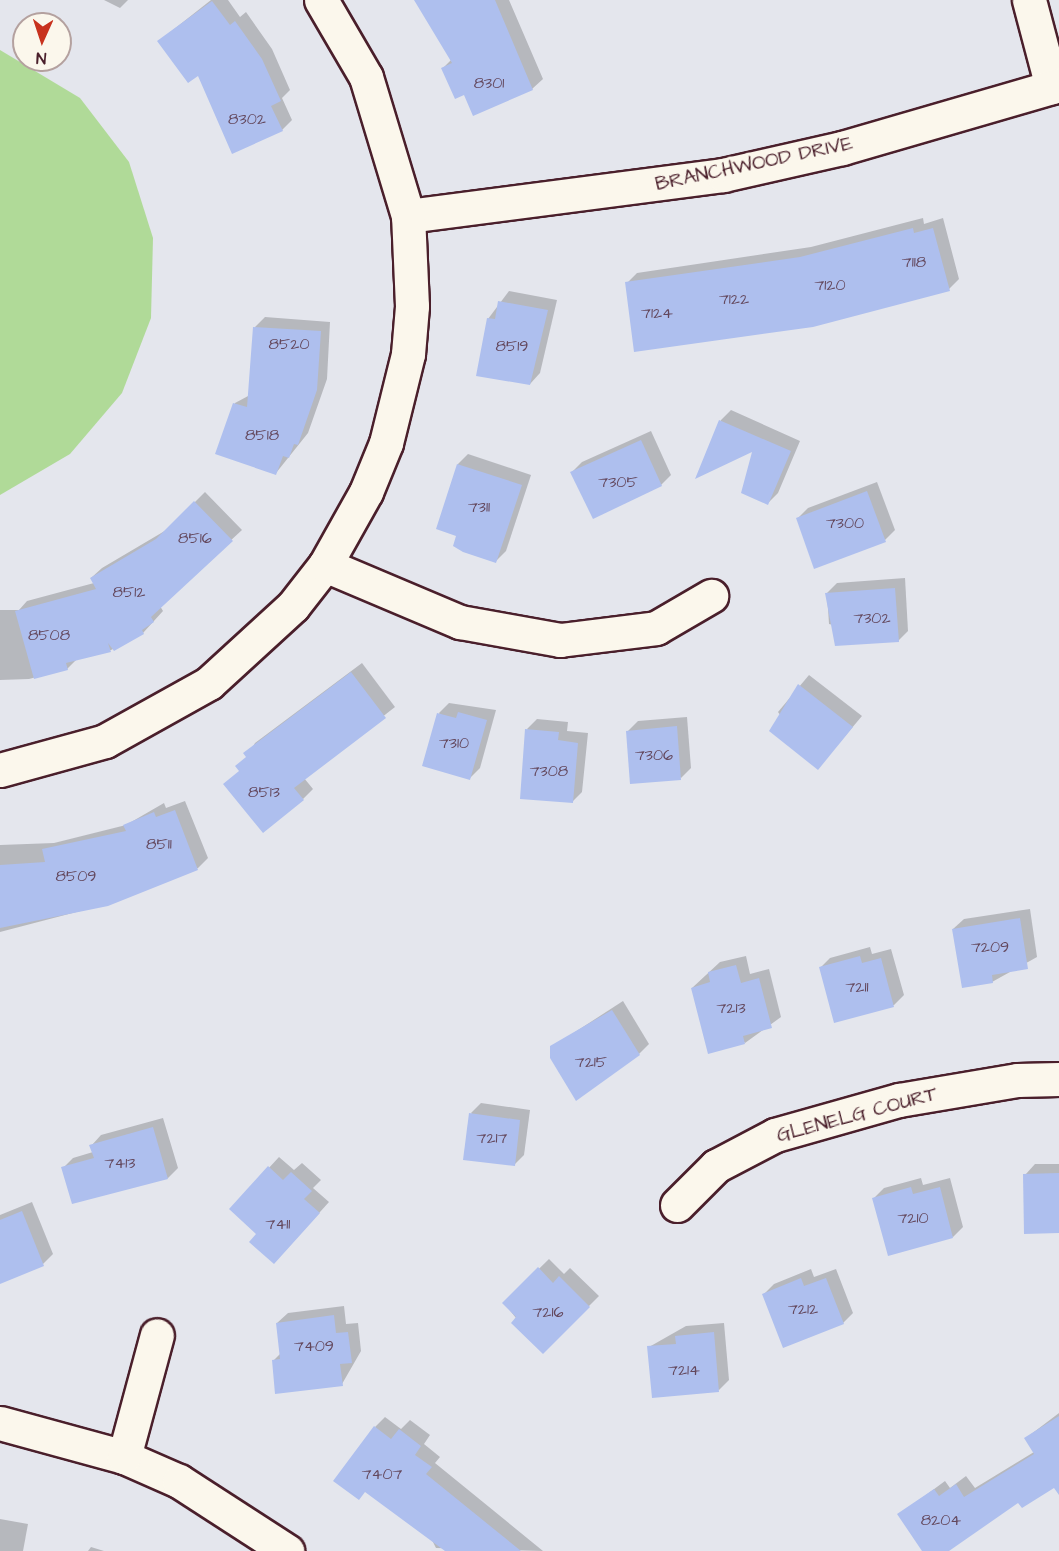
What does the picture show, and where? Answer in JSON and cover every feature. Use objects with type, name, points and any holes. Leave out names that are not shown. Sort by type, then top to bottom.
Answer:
[{"type":"street","points":[[0,770],[67,755],[163,712],[258,642],[325,565],[366,492],[399,398],[412,306],[408,216],[366,76],[321,0]]},
{"type":"street","points":[[1029,0],[1055,86]]},
{"type":"street","name":"BRANCHWOOD DRIVE","points":[[408,216],[723,174],[842,148],[1055,86]]},
{"type":"street","points":[[325,565],[460,622],[560,640],[656,628],[711,596]]},
{"type":"street","name":"GLENELG COURT","points":[[677,1205],[716,1166],[775,1135],[909,1098],[1017,1080],[1059,1079]]},
{"type":"street","points":[[124,1457],[157,1335]]},
{"type":"street","points":[[0,1423],[124,1457],[179,1481],[287,1551]]},
{"type":"green space","points":[[0,50],[12,57],[12,72],[37,72],[80,98],[129,162],[153,238],[151,318],[122,393],[70,454],[0,495]]},
{"type":"building","points":[[414,0],[495,0],[533,90],[473,116],[464,95],[455,99],[441,68],[452,63]]},
{"type":"building","points":[[212,1],[230,25],[235,21],[262,59],[281,101],[271,106],[283,131],[232,154],[198,76],[188,83],[157,41]]},
{"type":"building","points":[[913,228],[914,233],[933,228],[950,291],[813,327],[634,352],[625,282],[800,257]]},
{"type":"building","points":[[498,301],[548,310],[530,385],[476,376],[487,318],[495,319]]},
{"type":"building","points":[[253,327],[321,331],[317,390],[298,445],[294,444],[289,458],[283,456],[276,475],[215,454],[233,403],[247,407]]},
{"type":"building","points":[[719,420],[791,451],[768,505],[741,493],[752,452],[695,479]]},
{"type":"building","points":[[641,440],[662,486],[593,519],[570,472]]},
{"type":"building","points":[[457,464],[522,485],[496,563],[463,552],[453,546],[456,536],[436,529]]},
{"type":"building","points":[[867,491],[886,542],[814,569],[796,518]]},
{"type":"building","points":[[194,501],[233,541],[151,617],[154,622],[142,630],[144,634],[114,651],[108,643],[111,652],[66,663],[68,670],[34,679],[15,611],[96,589],[90,578],[156,539]]},
{"type":"building","points":[[895,588],[899,642],[835,646],[825,593]]},
{"type":"building","points":[[351,672],[386,718],[294,788],[304,800],[263,833],[223,784],[239,771],[235,766],[246,757],[243,753]]},
{"type":"building","points":[[798,684],[853,727],[818,770],[769,731]]},
{"type":"building","points":[[458,712],[487,720],[470,780],[422,766],[437,713],[456,718]]},
{"type":"building","points":[[677,726],[681,780],[630,784],[626,731]]},
{"type":"building","points":[[525,729],[559,732],[558,740],[578,743],[573,803],[520,799]]},
{"type":"building","points":[[175,810],[198,870],[108,906],[0,928],[0,865],[45,862],[42,849],[126,831],[123,825],[154,812],[156,817]]},
{"type":"building","points":[[1020,918],[1028,969],[992,975],[993,983],[962,988],[952,929]]},
{"type":"building","points":[[860,956],[862,963],[881,958],[894,1007],[834,1023],[819,967]]},
{"type":"building","points":[[736,965],[741,983],[759,978],[772,1028],[743,1036],[745,1044],[708,1054],[691,988],[710,982],[708,972]]},
{"type":"building","points":[[612,1010],[640,1055],[576,1101],[550,1058],[550,1046]]},
{"type":"building","points":[[469,1113],[520,1120],[515,1166],[463,1160]]},
{"type":"building","points":[[153,1127],[168,1179],[72,1204],[61,1167],[94,1158],[89,1145]]},
{"type":"building","points":[[268,1166],[283,1180],[291,1172],[312,1191],[304,1199],[320,1213],[274,1264],[249,1242],[256,1234],[229,1209]]},
{"type":"building","points":[[1059,1173],[1059,1233],[1024,1234],[1023,1174]]},
{"type":"building","points":[[911,1187],[913,1194],[940,1187],[953,1238],[888,1256],[872,1198]]},
{"type":"building","points":[[22,1211],[44,1266],[0,1284],[0,1220]]},
{"type":"building","points":[[538,1267],[553,1283],[559,1276],[590,1307],[543,1354],[511,1323],[516,1317],[502,1303]]},
{"type":"building","points":[[801,1278],[804,1286],[826,1278],[844,1324],[783,1348],[762,1294]]},
{"type":"building","points":[[334,1315],[336,1333],[348,1332],[352,1363],[340,1364],[343,1386],[275,1394],[272,1360],[280,1359],[276,1323]]},
{"type":"building","points":[[714,1332],[719,1392],[652,1398],[647,1346],[676,1344],[675,1336]]},
{"type":"building","points":[[1059,1416],[1059,1495],[1054,1488],[1022,1508],[1018,1503],[949,1551],[922,1551],[897,1514],[934,1489],[939,1496],[956,1484],[964,1497],[1034,1454],[1024,1438]]},
{"type":"building","points":[[374,1426],[391,1439],[399,1429],[421,1446],[415,1455],[432,1467],[426,1474],[521,1551],[445,1551],[365,1492],[359,1500],[333,1481]]}]
